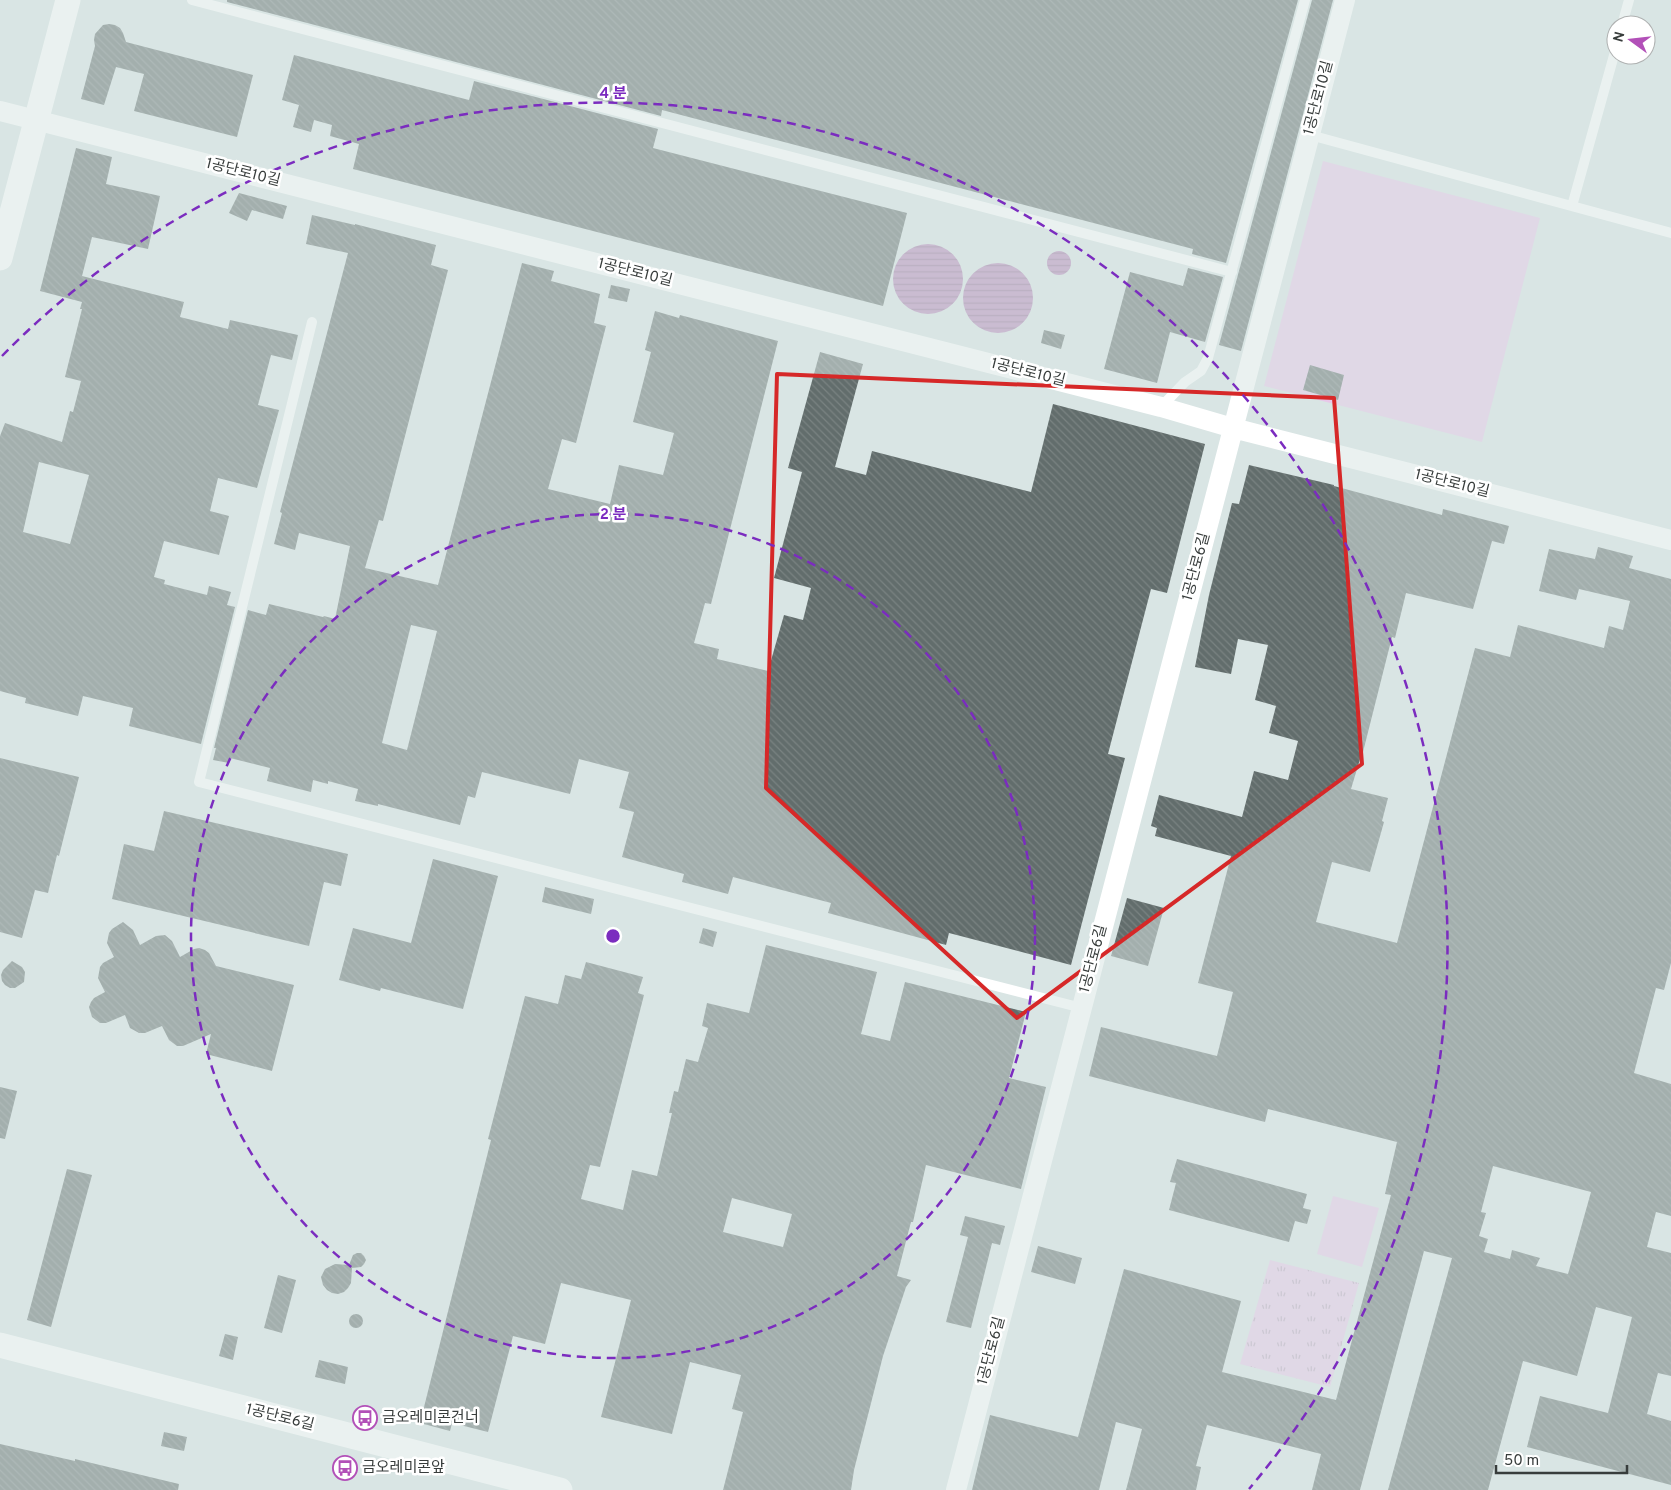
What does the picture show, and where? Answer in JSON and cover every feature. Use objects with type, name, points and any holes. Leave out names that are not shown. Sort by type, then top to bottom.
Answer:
[{"type":"street","points":[[0,258],[68,0]]},
{"type":"street","name":"1공단로10길","points":[[1233,428],[1345,0]]},
{"type":"street","name":"1공단로10길","points":[[0,111],[1160,407],[1233,428],[1671,540]]},
{"type":"street","name":"1공단로6길","points":[[956,1490],[1233,428]]},
{"type":"street","name":"1공단로6길","points":[[0,1345],[546,1488]]},
{"type":"lane","points":[[192,0],[1232,272]]},
{"type":"lane","points":[[1160,407],[1185,382],[1201,371],[1208,358],[1305,0]]},
{"type":"lane","points":[[1625,15],[1630,0]]},
{"type":"lane","points":[[1572,206],[1611,65]]},
{"type":"lane","points":[[1310,135],[1671,233]]},
{"type":"lane","points":[[312,322],[199,782],[1082,1008]]},
{"type":"highlighted area","points":[[777,374],[1334,398],[1362,764],[1017,1018],[766,788]]},
{"type":"green space","points":[[1323,161],[1540,218],[1482,442],[1264,386]]},
{"type":"green space","points":[[1333,1196],[1379,1208],[1362,1267],[1317,1254]]},
{"type":"green space","points":[[1270,1260],[1359,1283],[1330,1387],[1240,1364]]},
{"type":"shaded area","points":[[935,244],[948,250],[957,259],[961,265],[963,279],[961,293],[953,304],[942,312],[921,314],[914,312],[903,304],[895,293],[893,272],[895,265],[903,254],[914,246]]},
{"type":"shaded area","points":[[1059,251],[1067,255],[1071,263],[1067,271],[1059,275],[1051,271],[1047,263],[1051,255]]},
{"type":"shaded area","points":[[1005,263],[1018,269],[1027,278],[1031,284],[1033,298],[1031,312],[1023,323],[1012,331],[991,333],[984,331],[973,323],[965,312],[963,291],[965,284],[973,273],[984,265]]},
{"type":"building","points":[[227,0],[1298,0],[1226,263],[1192,254],[1193,249],[662,110],[661,116],[227,2]]},
{"type":"building","points":[[1312,0],[1333,0],[1241,351],[1219,345]]},
{"type":"building","points":[[109,24],[120,28],[126,42],[253,75],[237,137],[134,111],[144,74],[116,67],[104,105],[81,99],[95,46],[95,34],[103,25]]},
{"type":"building","points":[[294,55],[469,100],[474,81],[658,129],[653,148],[907,213],[883,306],[353,169],[359,144],[330,136],[332,125],[314,120],[311,132],[293,127],[299,105],[282,100]]},
{"type":"building","points":[[76,148],[112,157],[106,184],[160,196],[148,249],[92,237],[82,276],[184,302],[180,317],[228,329],[230,320],[298,335],[292,360],[271,355],[258,405],[279,410],[257,488],[218,478],[210,511],[229,516],[219,555],[164,541],[154,577],[165,580],[164,584],[207,595],[209,586],[231,592],[227,605],[235,607],[201,744],[129,726],[133,708],[83,696],[78,716],[25,703],[26,698],[0,691],[0,436],[5,423],[62,442],[70,411],[73,412],[81,381],[65,377],[82,309],[80,309],[82,302],[40,291]],"holes":[[[39,462],[89,475],[70,544],[23,532]]]},
{"type":"building","points":[[239,193],[287,206],[283,219],[252,210],[247,221],[229,213]]},
{"type":"building","points":[[312,215],[436,245],[431,265],[448,270],[383,521],[379,520],[365,568],[438,585],[522,263],[554,271],[551,281],[600,294],[594,323],[606,326],[576,443],[562,439],[548,489],[610,504],[619,465],[663,475],[674,433],[633,422],[651,352],[645,350],[655,311],[679,318],[680,315],[778,341],[711,604],[705,603],[694,643],[719,649],[717,659],[768,671],[784,615],[803,620],[811,588],[774,578],[802,472],[788,468],[820,352],[863,364],[835,467],[866,475],[872,451],[1031,492],[1053,404],[1205,444],[1167,593],[1151,589],[1108,754],[1125,758],[1071,965],[949,933],[946,945],[828,913],[831,903],[733,877],[728,894],[682,882],[684,874],[622,857],[634,812],[619,808],[629,772],[579,759],[570,794],[482,772],[475,798],[468,796],[460,825],[378,804],[378,806],[355,801],[358,789],[328,781],[328,784],[313,780],[311,792],[267,781],[270,768],[230,758],[229,763],[213,760],[216,748],[214,748],[248,610],[266,615],[269,604],[335,619],[350,546],[299,533],[295,550],[274,544],[282,513],[280,512],[348,253],[306,244]],"holes":[[[411,625],[437,631],[407,750],[382,743]]]},
{"type":"building","points":[[1188,268],[1223,277],[1205,342],[1170,332],[1157,383],[1104,369],[1130,272],[1183,286]]},
{"type":"building","points":[[611,285],[630,289],[627,302],[608,298]]},
{"type":"building","points":[[1044,330],[1065,335],[1061,349],[1041,343]]},
{"type":"building","points":[[1310,365],[1344,375],[1338,400],[1303,390]]},
{"type":"building","points":[[1249,465],[1334,485],[1442,515],[1443,509],[1509,526],[1504,544],[1492,541],[1473,609],[1406,593],[1395,638],[1392,637],[1362,756],[1351,789],[1388,798],[1382,821],[1384,822],[1370,872],[1332,862],[1316,922],[1397,943],[1475,648],[1510,657],[1518,625],[1604,648],[1609,626],[1623,630],[1630,601],[1579,589],[1576,600],[1539,591],[1549,549],[1595,559],[1598,547],[1633,556],[1629,568],[1671,579],[1671,963],[1664,990],[1656,988],[1634,1073],[1671,1084],[1671,1216],[1656,1212],[1647,1247],[1671,1253],[1671,1376],[1658,1373],[1647,1414],[1671,1421],[1671,1485],[1527,1447],[1540,1396],[1608,1413],[1632,1317],[1596,1307],[1577,1376],[1523,1361],[1488,1490],[1388,1490],[1452,1258],[1424,1251],[1360,1490],[1312,1490],[1321,1454],[1207,1425],[1196,1466],[1201,1467],[1196,1490],[1126,1490],[1142,1429],[1116,1422],[1099,1490],[972,1490],[990,1415],[1078,1437],[1124,1269],[1241,1301],[1222,1372],[1336,1400],[1391,1195],[1385,1194],[1397,1142],[1268,1109],[1265,1122],[1089,1076],[1101,1027],[1217,1056],[1233,992],[1198,983],[1231,856],[1155,836],[1157,828],[1151,826],[1159,795],[1242,817],[1254,771],[1288,780],[1298,741],[1269,733],[1276,706],[1255,700],[1268,645],[1238,639],[1231,674],[1195,667],[1209,595],[1232,503],[1239,504]],"holes":[[[1493,1166],[1591,1192],[1568,1274],[1536,1266],[1540,1258],[1512,1250],[1510,1259],[1484,1252],[1488,1239],[1479,1236],[1486,1213],[1481,1212]]]},
{"type":"building","points":[[0,758],[79,777],[48,893],[35,890],[22,938],[0,932]]},
{"type":"building","points":[[164,811],[348,854],[341,886],[324,882],[309,946],[112,899],[124,844],[154,851]]},
{"type":"building","points":[[433,859],[498,876],[463,1009],[381,988],[380,991],[339,980],[353,928],[411,943]]},
{"type":"building","points":[[545,887],[594,899],[591,914],[542,902]]},
{"type":"building","points":[[1127,898],[1164,908],[1148,966],[1111,956]]},
{"type":"building","points":[[123,922],[133,930],[140,945],[156,936],[165,935],[172,941],[180,957],[199,948],[209,953],[216,966],[294,985],[272,1071],[206,1054],[211,1034],[183,1046],[177,1046],[169,1040],[162,1026],[145,1033],[139,1033],[130,1028],[125,1015],[106,1023],[100,1023],[92,1017],[89,1007],[91,1002],[94,998],[105,992],[98,978],[100,967],[103,963],[114,957],[107,943],[109,933]]},
{"type":"building","points":[[703,928],[717,932],[713,947],[699,943]]},
{"type":"building","points":[[766,945],[877,972],[861,1034],[890,1041],[905,982],[1026,1012],[1009,1078],[1046,1087],[1021,1189],[926,1165],[913,1222],[911,1222],[897,1276],[911,1280],[906,1287],[883,1356],[854,1470],[851,1490],[723,1490],[743,1412],[732,1409],[741,1375],[690,1362],[672,1434],[601,1417],[631,1300],[561,1283],[545,1344],[513,1336],[488,1432],[452,1423],[450,1431],[420,1423],[491,1140],[488,1139],[525,996],[558,1004],[565,975],[581,979],[586,962],[643,977],[638,993],[644,995],[600,1167],[590,1165],[581,1199],[623,1210],[632,1170],[657,1176],[672,1113],[669,1113],[674,1091],[678,1092],[686,1059],[698,1062],[708,1028],[702,1026],[707,1003],[749,1013]],"holes":[[[732,1198],[792,1214],[783,1247],[723,1232]]]},
{"type":"building","points":[[12,961],[22,967],[25,972],[24,982],[15,988],[5,985],[1,975],[3,970]]},
{"type":"building","points":[[0,1087],[17,1091],[5,1139],[0,1138]]},
{"type":"building","points":[[1177,1159],[1307,1194],[1303,1208],[1311,1210],[1307,1224],[1295,1221],[1289,1242],[1169,1210],[1176,1183],[1170,1182]]},
{"type":"building","points":[[67,1169],[92,1175],[51,1327],[27,1320]]},
{"type":"building","points":[[965,1216],[1005,1226],[1000,1245],[992,1243],[971,1328],[946,1322],[968,1237],[960,1235]]},
{"type":"building","points":[[1038,1246],[1082,1258],[1075,1284],[1031,1272]]},
{"type":"building","points":[[361,1253],[366,1260],[361,1267],[352,1268],[351,1283],[348,1288],[338,1294],[327,1290],[323,1285],[321,1277],[325,1269],[335,1264],[349,1265],[353,1255]]},
{"type":"building","points":[[278,1275],[296,1280],[282,1333],[264,1328]]},
{"type":"building","points":[[353,1314],[359,1314],[363,1321],[359,1328],[353,1328],[349,1324],[349,1318]]},
{"type":"building","points":[[225,1334],[238,1337],[233,1360],[219,1356]]},
{"type":"building","points":[[319,1360],[348,1367],[345,1384],[315,1377]]},
{"type":"building","points":[[164,1432],[187,1437],[184,1451],[161,1446]]},
{"type":"building","points":[[0,1444],[75,1461],[75,1459],[179,1484],[178,1490],[0,1490]]},
{"type":"place","name":"금오레미콘건너","points":[[365,1418]]},
{"type":"place","name":"금오레미콘앞","points":[[345,1468]]}]
